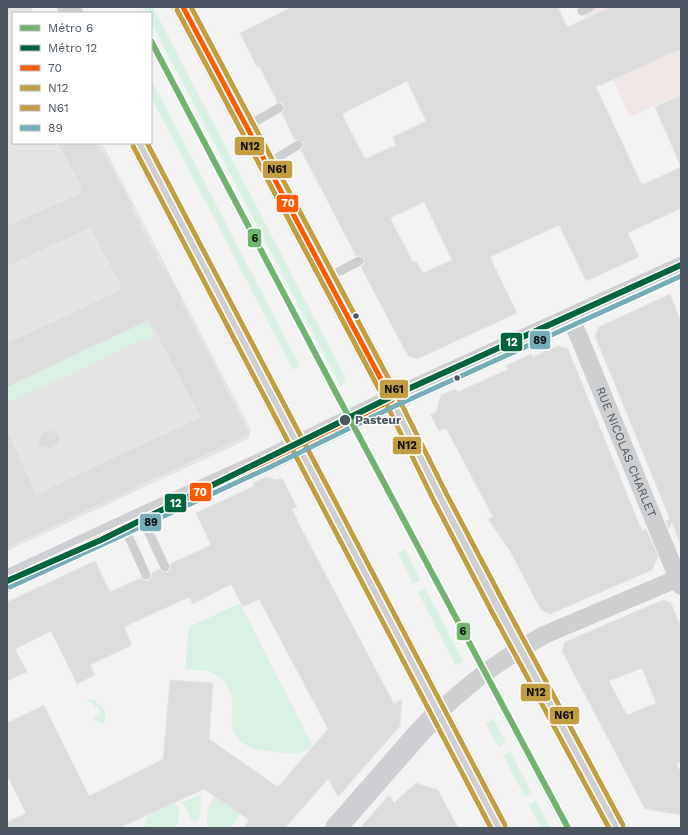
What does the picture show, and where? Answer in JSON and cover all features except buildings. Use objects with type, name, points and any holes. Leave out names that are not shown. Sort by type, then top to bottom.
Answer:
[{"type":"main road","points":[[183,7],[392,400],[520,649],[617,828]]},
{"type":"main road","points":[[140,144],[499,828]]},
{"type":"main road","points":[[7,581],[263,463],[392,400],[570,319],[680,272]]},
{"type":"main road","points":[[336,828],[438,713]]},
{"type":"street","name":"RUE NICOLAS CHARLET","points":[[570,319],[582,344],[680,580]]},
{"type":"street","points":[[438,713],[457,695],[520,649],[544,635],[680,580]]},
{"type":"lane","points":[[247,126],[279,108]]},
{"type":"lane","points":[[267,164],[298,145]]},
{"type":"lane","points":[[327,278],[358,261]]},
{"type":"lane","points":[[133,522],[165,567]]},
{"type":"lane","points":[[133,522],[146,575]]},
{"type":"shaded area","points":[[7,7],[31,7],[34,12],[12,12],[12,144],[103,144],[251,430],[248,439],[7,551]]},
{"type":"shaded area","points":[[581,7],[681,7],[681,94],[630,117]]},
{"type":"green space","points":[[143,7],[153,7],[345,377],[341,387],[152,24],[152,12],[146,12]]},
{"type":"green space","points":[[152,81],[300,366],[293,370],[152,99]]},
{"type":"green space","points":[[146,321],[154,335],[7,403],[7,387]]},
{"type":"green space","points":[[421,541],[471,637],[464,641],[414,544]]},
{"type":"green space","points":[[405,549],[420,580],[413,584],[398,553]]},
{"type":"green space","points":[[425,588],[463,661],[456,666],[418,592]]},
{"type":"green space","points":[[240,603],[313,747],[300,753],[274,752],[250,747],[240,741],[235,735],[231,722],[232,697],[223,680],[210,672],[201,670],[185,670],[189,627]]},
{"type":"green space","points":[[88,700],[95,700],[96,703],[102,706],[105,715],[103,724],[94,720],[95,716],[100,715],[99,707],[94,707],[93,703],[88,701],[85,702]]},
{"type":"green space","points":[[509,710],[548,785],[541,789],[502,714]]},
{"type":"green space","points":[[493,719],[506,742],[498,747],[486,723]]},
{"type":"green space","points":[[510,751],[532,793],[525,797],[503,755]]},
{"type":"green space","points":[[553,793],[571,828],[562,828],[545,797]]},
{"type":"green space","points":[[201,795],[200,816],[197,821],[192,820],[182,802]]},
{"type":"green space","points":[[214,796],[241,814],[230,828],[208,828],[208,812]]},
{"type":"green space","points":[[536,801],[551,828],[541,828],[529,805]]},
{"type":"green space","points":[[174,803],[179,809],[178,823],[174,828],[144,828],[145,822],[150,814]]},
{"type":"metro line","name":"6","points":[[152,43],[335,391],[568,828]]},
{"type":"metro line","name":"12","points":[[7,581],[101,540],[397,394],[681,265]]},
{"type":"transit line","name":"70","points":[[183,7],[392,400]]},
{"type":"transit line","name":"N61","points":[[191,7],[391,383],[447,495],[505,605],[623,825]]},
{"type":"transit line","name":"N12","points":[[177,10],[379,389],[434,501],[492,612],[609,828]]},
{"type":"transit line","name":"N61","points":[[148,144],[505,825]]},
{"type":"transit line","name":"N12","points":[[133,146],[491,828]]},
{"type":"transit line","name":"89","points":[[10,587],[266,469],[395,406],[681,276]]},
{"type":"transit line","name":"70","points":[[7,581],[263,463],[392,400]]},
{"type":"place","name":"Pasteur","points":[[345,420]]}]
